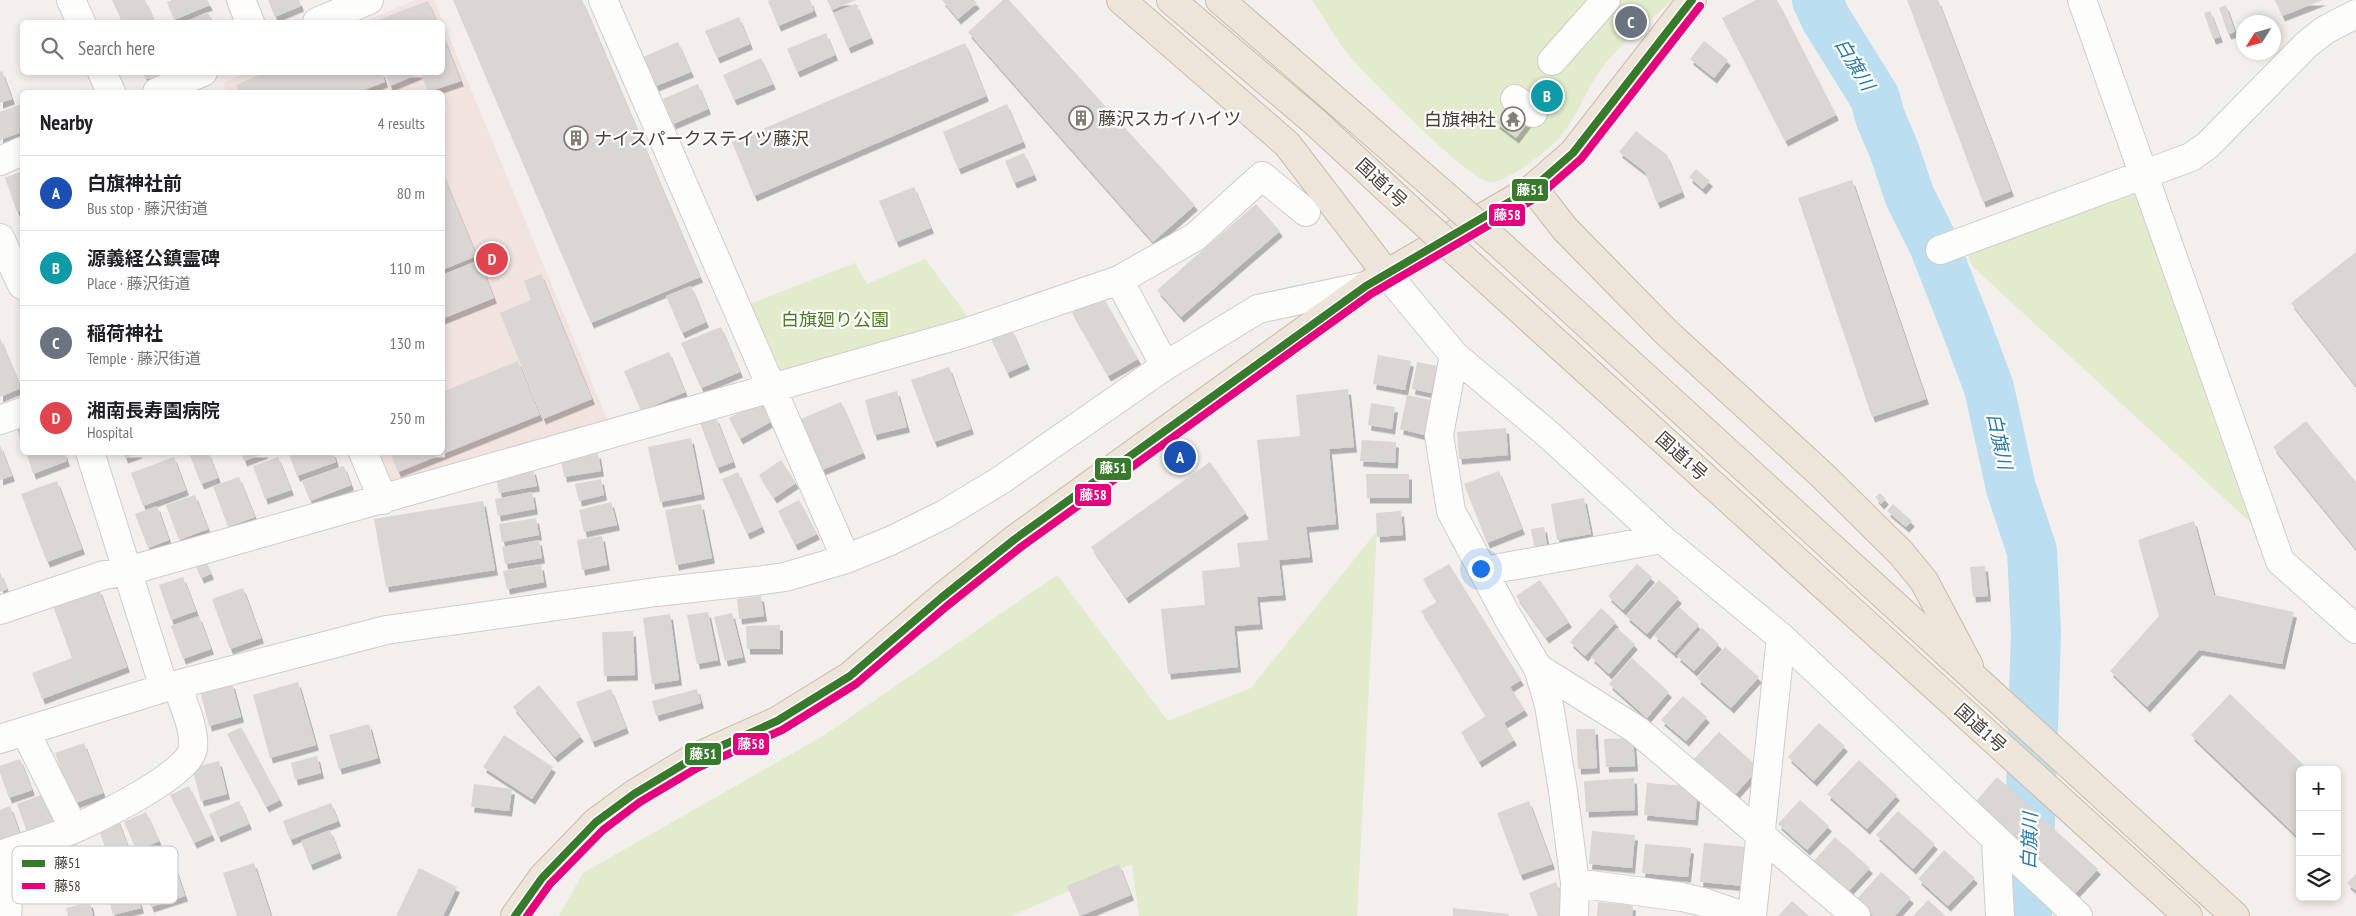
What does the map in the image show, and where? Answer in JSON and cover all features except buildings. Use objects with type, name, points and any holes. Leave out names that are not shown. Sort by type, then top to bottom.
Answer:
[{"type":"highway","points":[[1121,0],[1287,144],[1376,280]]},
{"type":"highway","name":"国道1号","points":[[1171,0],[1315,122],[2188,916]]},
{"type":"highway","name":"国道1号","points":[[1220,0],[1506,250],[2235,916]]},
{"type":"highway","points":[[515,916],[542,878],[596,822],[634,794],[692,759],[777,721],[850,676],[941,598],[1016,538],[1376,280],[1532,188],[1573,152],[1692,0]]},
{"type":"highway","points":[[1532,188],[1565,229],[1667,334],[1821,474],[1901,552],[1924,581],[1942,612],[1976,680]]},
{"type":"street","points":[[71,0],[80,20]]},
{"type":"street","points":[[241,0],[249,20]]},
{"type":"street","points":[[322,20],[369,0]]},
{"type":"street","points":[[603,0],[846,559]]},
{"type":"street","points":[[1552,60],[1606,0]]},
{"type":"street","points":[[2082,0],[2280,561],[2356,629]]},
{"type":"street","points":[[1940,250],[2191,157],[2208,145],[2306,45],[2325,30],[2356,14]]},
{"type":"street","points":[[103,75],[110,90]]},
{"type":"street","points":[[162,90],[197,75]]},
{"type":"street","points":[[206,75],[213,90]]},
{"type":"street","points":[[0,161],[20,152]]},
{"type":"street","points":[[0,610],[104,575],[128,571],[383,500],[965,333],[1119,280],[1195,237],[1262,176],[1306,212]]},
{"type":"street","points":[[0,238],[20,281]]},
{"type":"street","points":[[1119,280],[1165,366]]},
{"type":"street","points":[[74,828],[13,735],[170,687],[386,630],[656,592],[785,577],[846,559],[890,542],[943,515],[976,495],[1165,366],[1258,309],[1376,280],[1454,354],[1549,435],[1662,539],[1781,637],[1996,840],[2054,905],[2078,916]]},
{"type":"street","points":[[1454,354],[1439,435],[1451,510],[1506,616],[1538,668],[1549,705],[1575,883],[1574,916]]},
{"type":"street","points":[[0,420],[20,413]]},
{"type":"street","points":[[25,846],[74,828],[150,789],[167,778],[188,760],[193,749],[192,734],[170,687],[128,571],[91,455]]},
{"type":"street","points":[[364,455],[383,500]]},
{"type":"street","points":[[1483,572],[1662,539]]},
{"type":"street","points":[[1752,916],[1781,637]]},
{"type":"street","points":[[1538,668],[1637,730],[1856,916]]},
{"type":"street","points":[[1996,840],[2000,916]]},
{"type":"street","points":[[6,853],[7,916]]},
{"type":"street","points":[[1575,883],[1682,897],[1743,916]]},
{"type":"shaded area","points":[[415,0],[434,0],[442,20],[368,20]]},
{"type":"shaded area","points":[[445,27],[610,426],[390,490],[375,455],[445,455],[445,90],[226,90],[223,83],[240,75],[445,75]]},
{"type":"green space","points":[[1312,0],[1672,0],[1624,43],[1607,62],[1560,137],[1518,171],[1508,177],[1491,182],[1480,178],[1463,166],[1379,87],[1347,53]]},
{"type":"green space","points":[[2135,194],[2250,522],[1972,266],[1968,255]]},
{"type":"green space","name":"白旗廻り公園","points":[[925,259],[972,322],[780,386],[745,306],[855,263],[867,284]]},
{"type":"green space","points":[[1377,531],[1357,916],[1139,916],[1132,864],[1011,916],[559,916],[583,873],[823,736],[1057,575],[1168,721],[1251,688]]},
{"type":"waterway","name":"白旗川","points":[[1817,0],[1826,19],[1875,98],[1880,117],[1894,150],[1910,197],[1934,245],[1967,329],[1989,388],[2011,488],[2032,551],[2036,633],[2027,916]]},
{"type":"transit line","name":"藤51","points":[[515,916],[542,878],[596,822],[634,794],[692,759],[777,721],[850,676],[941,598],[1015,539],[1366,286],[1533,188],[1573,153],[1692,0]]},
{"type":"transit line","name":"藤58","points":[[527,916],[550,884],[603,830],[640,802],[697,768],[782,730],[856,684],[947,606],[1021,547],[1371,294],[1539,196],[1581,159],[1700,6]]},
{"type":"place","name":"稲荷神社","points":[[1631,22]]},
{"type":"place","name":"源義経公鎮霊碑","points":[[1547,96]]},
{"type":"place","name":"藤沢スカイハイツ","points":[[1081,118]]},
{"type":"place","name":"白旗神社","points":[[1513,119]]},
{"type":"place","name":"ナイスパークステイツ藤沢","points":[[576,138]]},
{"type":"place","name":"湘南長寿園病院","points":[[492,259]]},
{"type":"place","name":"白旗神社前","points":[[1180,457]]}]
